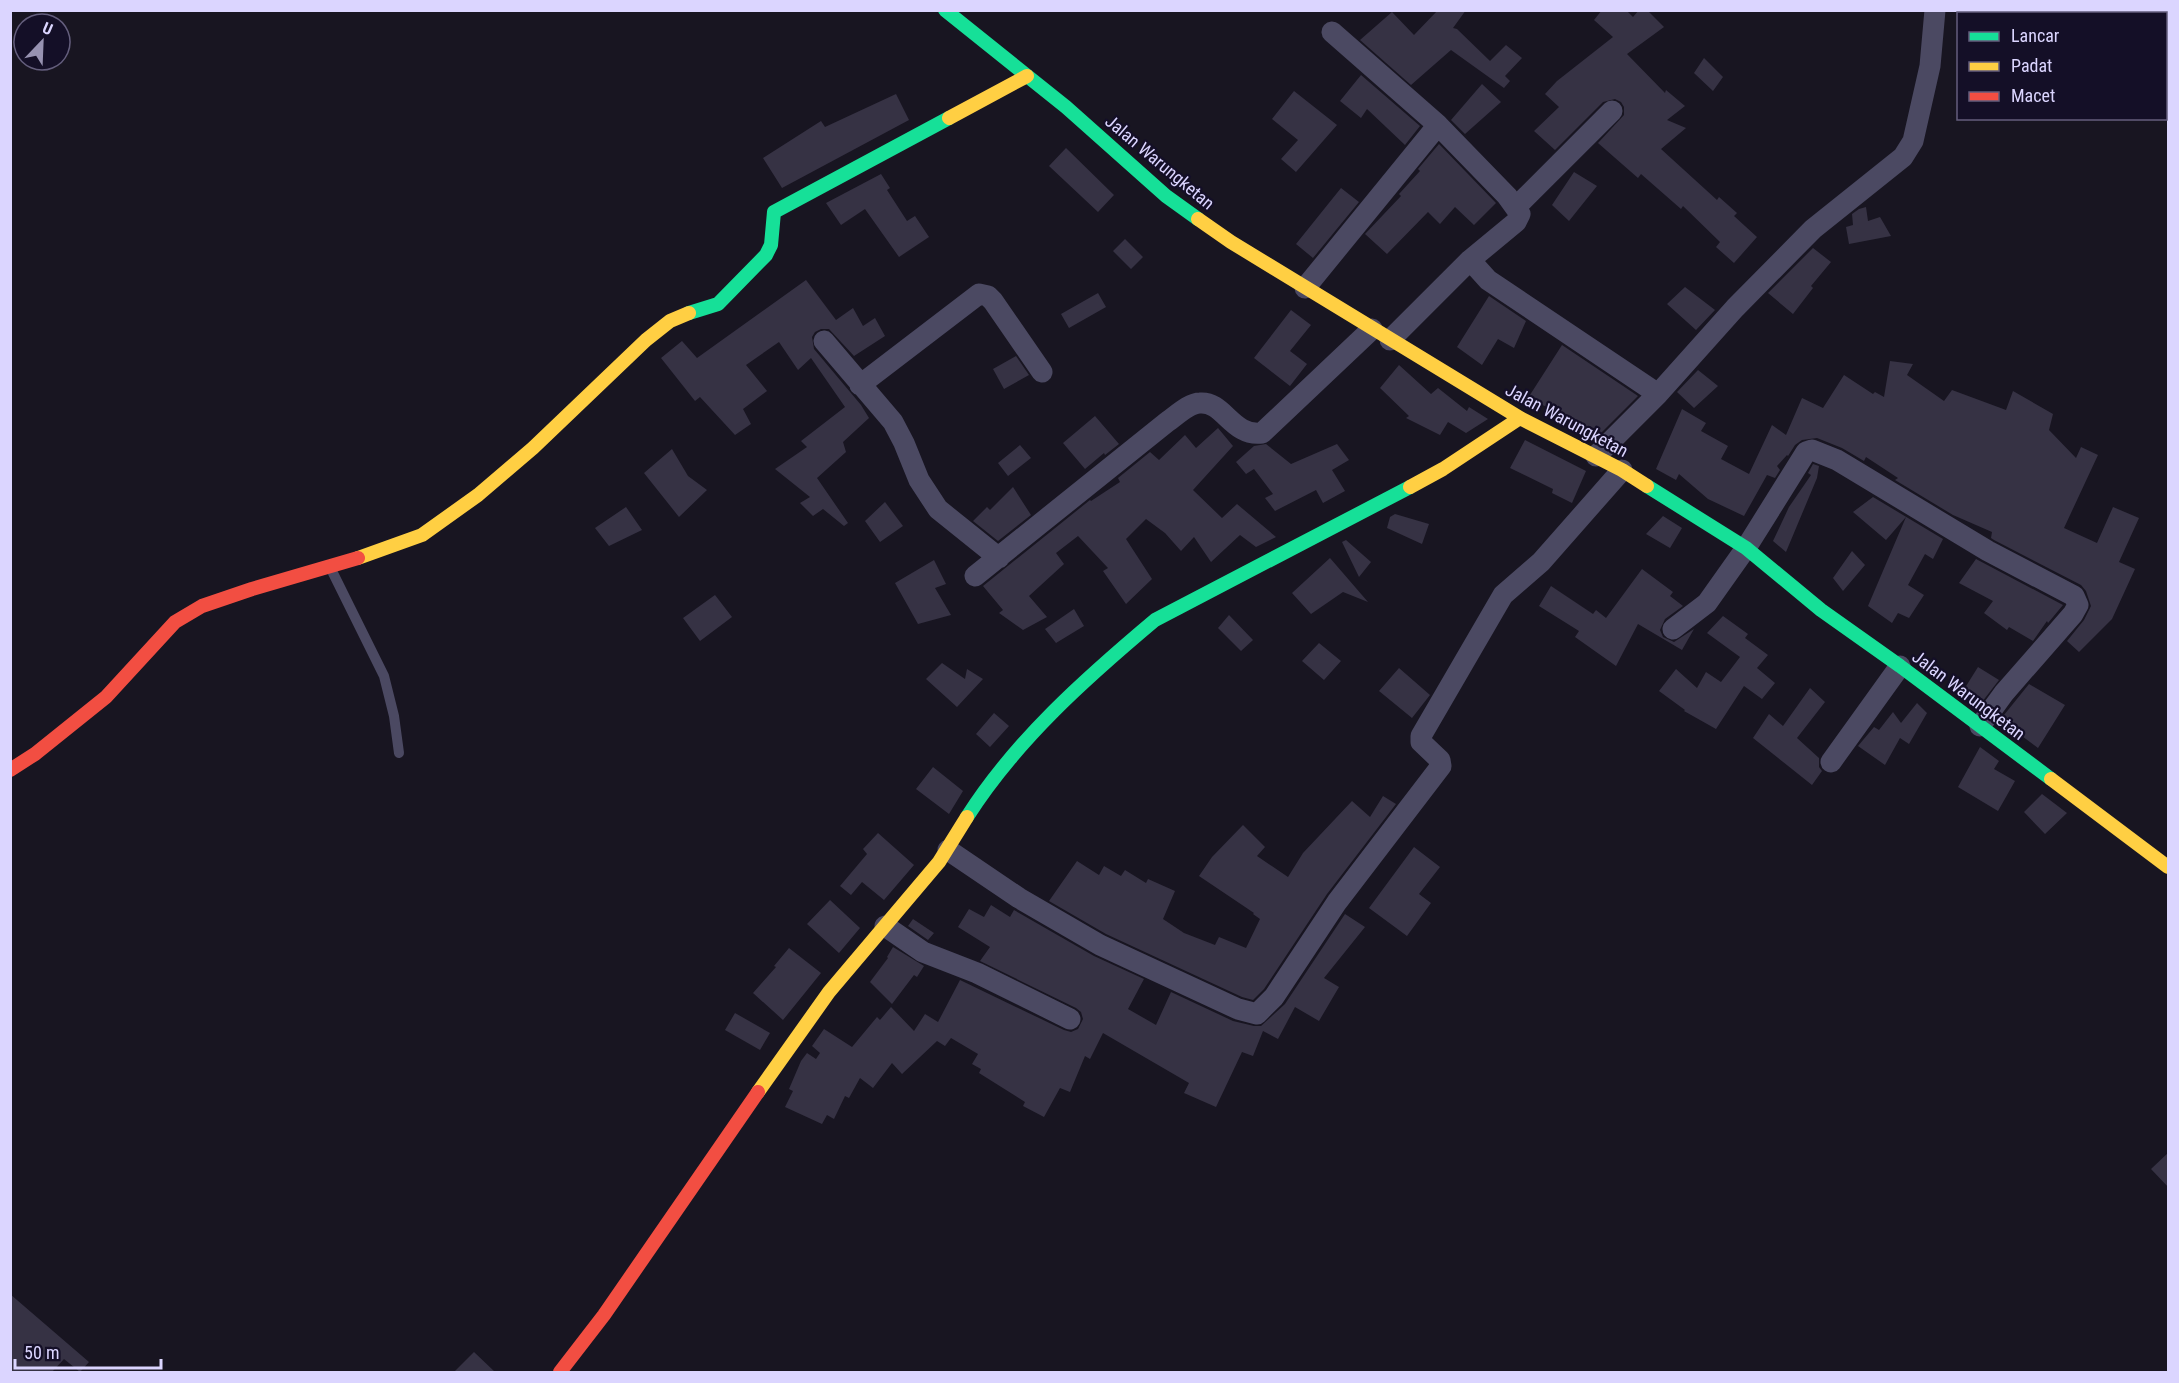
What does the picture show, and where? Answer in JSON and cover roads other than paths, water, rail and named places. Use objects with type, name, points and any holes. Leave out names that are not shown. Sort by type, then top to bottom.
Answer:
[{"type":"street","name":"Jalan Warungketan","points":[[945,10],[1066,107],[1166,196],[1231,242],[1520,418],[1622,470],[1746,548],[1821,610],[1900,666],[2169,867]]},
{"type":"street","points":[[1596,456],[1658,394],[1735,308],[1813,229],[1903,157],[1913,141],[1930,66],[1935,10]]},
{"type":"street","points":[[1332,32],[1438,125],[1516,207],[1520,214],[1516,222],[1470,260],[1390,340]]},
{"type":"street","points":[[10,770],[35,754],[106,697],[175,622],[202,606],[363,557],[422,535],[478,495],[533,448],[645,340],[670,321],[718,304],[766,255],[771,246],[774,212],[1027,76]]},
{"type":"street","points":[[1516,207],[1612,111]]},
{"type":"street","points":[[1305,288],[1438,125]]},
{"type":"street","points":[[1470,260],[1488,280],[1658,394]]},
{"type":"street","points":[[860,385],[979,294],[988,296],[993,301],[1042,372]]},
{"type":"street","points":[[975,576],[1167,422],[1194,404],[1208,404],[1243,431],[1252,434],[1262,433],[1372,329]]},
{"type":"street","points":[[824,341],[893,422],[919,480],[938,509],[999,558]]},
{"type":"street","points":[[560,1372],[604,1315],[829,992],[948,850],[980,797],[1038,726],[1119,650],[1155,620],[1443,469],[1520,418]]},
{"type":"street","points":[[1673,629],[1707,603],[1746,548],[1806,452],[1812,450],[1837,460],[1988,551],[2074,596],[2078,605],[2073,614],[2011,685],[1980,726]]},
{"type":"street","points":[[948,850],[1019,898],[1100,945],[1238,1009],[1257,1014],[1274,997],[1337,902],[1441,766],[1440,760],[1421,742],[1421,736],[1503,595],[1549,554],[1622,470]]},
{"type":"street","points":[[1831,762],[1900,666]]},
{"type":"street","points":[[885,926],[923,952],[977,973],[1070,1019]]},
{"type":"lane","points":[[330,566],[384,676],[394,716],[399,753]]}]
